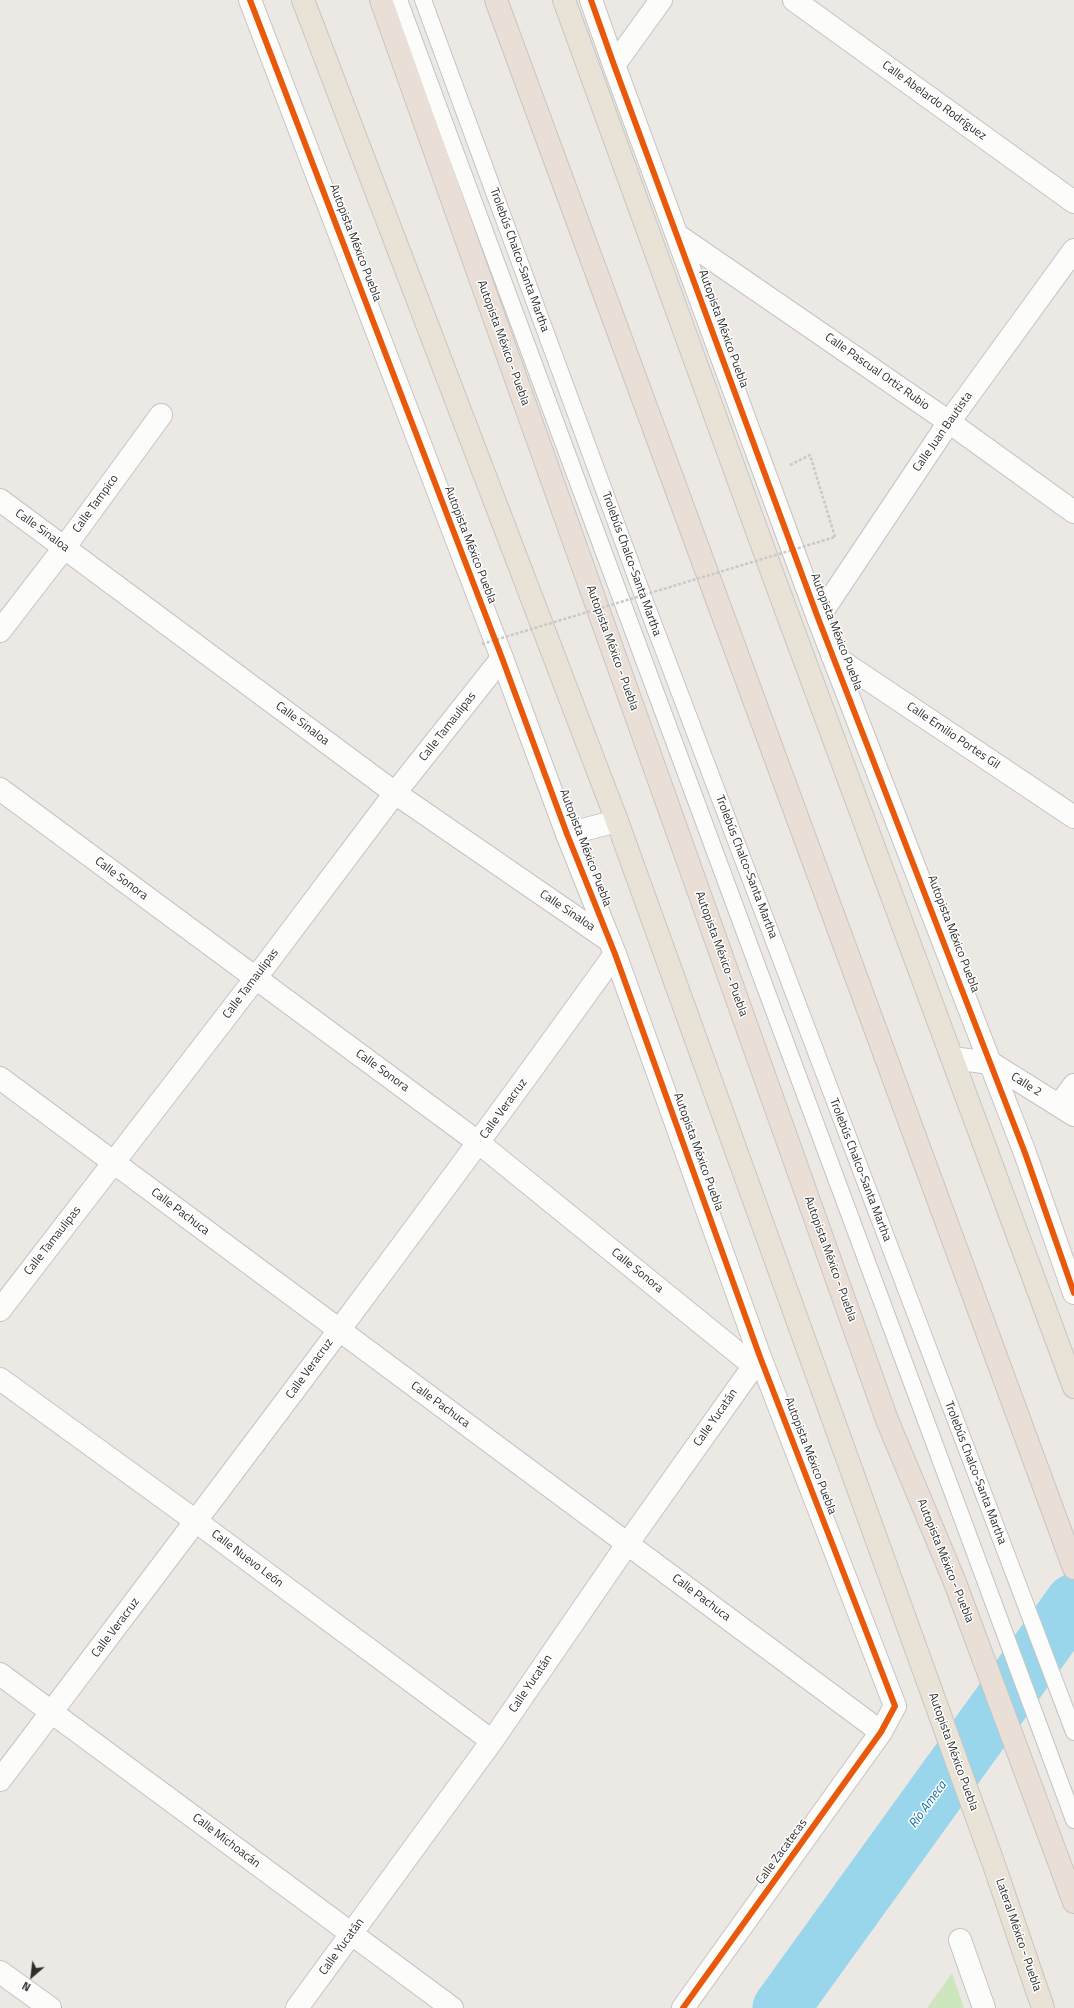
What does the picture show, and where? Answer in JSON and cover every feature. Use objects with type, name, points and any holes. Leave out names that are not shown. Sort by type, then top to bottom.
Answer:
[{"type":"highway","name":"Autopista México Puebla","points":[[303,0],[617,821],[993,1862]]},
{"type":"highway","name":"Autopista México - Puebla","points":[[381,0],[887,1420],[954,1580],[1074,1902]]},
{"type":"highway","points":[[496,0],[1071,1560]]},
{"type":"highway","points":[[564,0],[775,578],[1074,1387]]},
{"type":"highway","name":"Lateral México - Puebla","points":[[993,1862],[1043,2008]]},
{"type":"street","name":"Autopista México Puebla","points":[[250,0],[502,658],[567,834],[613,947],[757,1361],[895,1706]]},
{"type":"street","name":"Autopista México Puebla","points":[[592,0],[614,65],[818,618],[991,1063],[1025,1153],[1074,1293]]},
{"type":"street","points":[[614,65],[661,0]]},
{"type":"street","name":"Calle Abelardo Rodríguez","points":[[794,0],[1074,202]]},
{"type":"street","name":"Calle Pascual Ortiz Rubio","points":[[677,234],[949,422],[1074,512]]},
{"type":"street","name":"Calle Juan Bautista","points":[[818,618],[949,422],[1074,250]]},
{"type":"street","name":"Calle Tampico","points":[[0,631],[64,548],[162,415]]},
{"type":"street","name":"Calle Sinaloa","points":[[0,500],[395,793],[613,947]]},
{"type":"street","name":"Calle Emilio Portes Gil","points":[[832,655],[1074,817]]},
{"type":"street","name":"Calle Tamaulipas","points":[[0,1310],[256,978],[395,793],[502,658]]},
{"type":"street","name":"Calle Sonora","points":[[0,789],[480,1143],[757,1361]]},
{"type":"street","points":[[567,834],[617,821]]},
{"type":"street","name":"Calle Veracruz","points":[[0,1780],[197,1522],[338,1330],[480,1143],[613,947]]},
{"type":"street","name":"Calle 2","points":[[952,1058],[991,1063],[1067,1110]]},
{"type":"street","name":"Calle Pachuca","points":[[0,1078],[881,1732]]},
{"type":"street","points":[[1067,1110],[1074,1084]]},
{"type":"street","name":"Calle Yucatán","points":[[297,2008],[492,1741],[628,1543],[757,1361]]},
{"type":"street","name":"Calle Nuevo León","points":[[0,1379],[197,1522],[492,1741]]},
{"type":"street","name":"Calle Michoacán","points":[[0,1674],[351,1935],[452,2008]]},
{"type":"street","name":"Calle Zacatecas","points":[[683,2008],[881,1732],[895,1706]]},
{"type":"street","points":[[960,1940],[984,2008]]},
{"type":"street","points":[[0,1972],[50,2008]]},
{"type":"lane","points":[[399,0],[1033,1705],[1074,1820]]},
{"type":"lane","name":"Trolebús Chalco-Santa Martha","points":[[423,0],[646,604],[1074,1732]]},
{"type":"path","points":[[482,644],[834,537],[810,455]]},
{"type":"green space","points":[[952,1973],[964,2008],[927,2008]]},
{"type":"waterway","name":"Río Ameca","points":[[781,2008],[1074,1602]]},
{"type":"cycle path","points":[[250,0],[502,658],[567,834],[615,954],[760,1357],[895,1706],[881,1732],[683,2008]]},
{"type":"cycle path","points":[[591,0],[818,618],[1025,1153],[1074,1293]]}]
